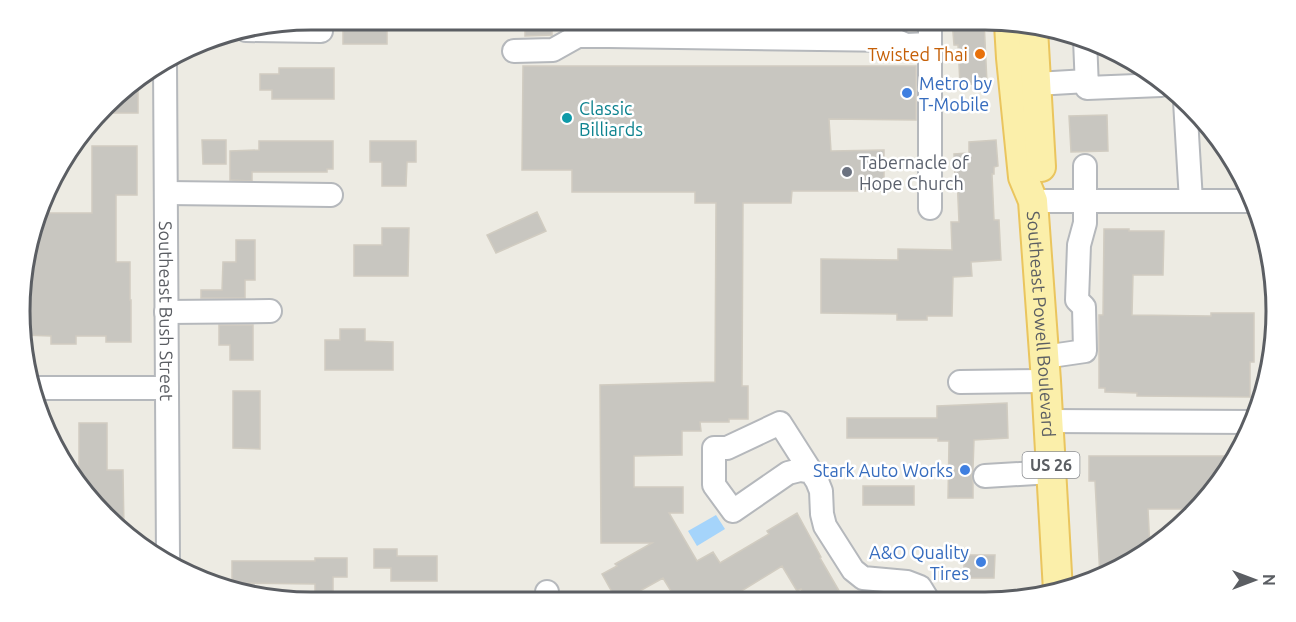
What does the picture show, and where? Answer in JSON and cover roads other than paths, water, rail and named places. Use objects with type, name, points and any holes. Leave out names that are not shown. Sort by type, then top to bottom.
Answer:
[{"type":"main road","name":"Southeast Powell Boulevard","points":[[1009,31],[1023,177],[1033,201],[1058,582]]},
{"type":"main road","name":"Southeast Powell Boulevard","points":[[1033,34],[1041,173],[1033,201]]},
{"type":"street","points":[[311,30],[321,30]]},
{"type":"street","points":[[514,51],[553,50],[578,36],[602,30]]},
{"type":"street","points":[[825,30],[895,40],[906,45],[930,44]]},
{"type":"street","points":[[930,30],[930,208]]},
{"type":"street","points":[[1085,48],[1087,88],[1152,85]]},
{"type":"street","name":"Southeast Bush Street","points":[[165,71],[167,552]]},
{"type":"street","points":[[1036,84],[1087,81]]},
{"type":"street","points":[[1186,114],[1191,201]]},
{"type":"street","points":[[960,382],[1045,369],[1084,351],[1084,307],[1077,300],[1079,245],[1085,223],[1084,166]]},
{"type":"street","points":[[166,193],[331,195]]},
{"type":"street","points":[[1033,201],[1244,201]]},
{"type":"street","points":[[1040,303],[1077,300]]},
{"type":"street","points":[[166,312],[270,311]]},
{"type":"street","points":[[41,388],[167,388]]},
{"type":"street","points":[[1048,421],[1244,422]]},
{"type":"street","points":[[812,472],[800,470],[788,473],[733,511],[714,485],[714,448],[727,448],[780,423],[812,472],[817,481],[821,491],[825,526],[853,570],[863,578],[907,582],[920,587],[923,592]]},
{"type":"street","points":[[985,476],[1052,472]]},
{"type":"water","points":[[716,515],[725,529],[697,546],[688,531]]},
{"type":"place","name":"Twisted Thai","points":[[980,54]]},
{"type":"place","name":"Metro by T-Mobile","points":[[907,93]]},
{"type":"place","name":"Classic Billiards","points":[[567,118]]},
{"type":"place","name":"Tabernacle of Hope Church","points":[[847,172]]},
{"type":"place","name":"Stark Auto Works","points":[[965,470]]},
{"type":"place","name":"A&O Quality Tires","points":[[981,562]]}]
